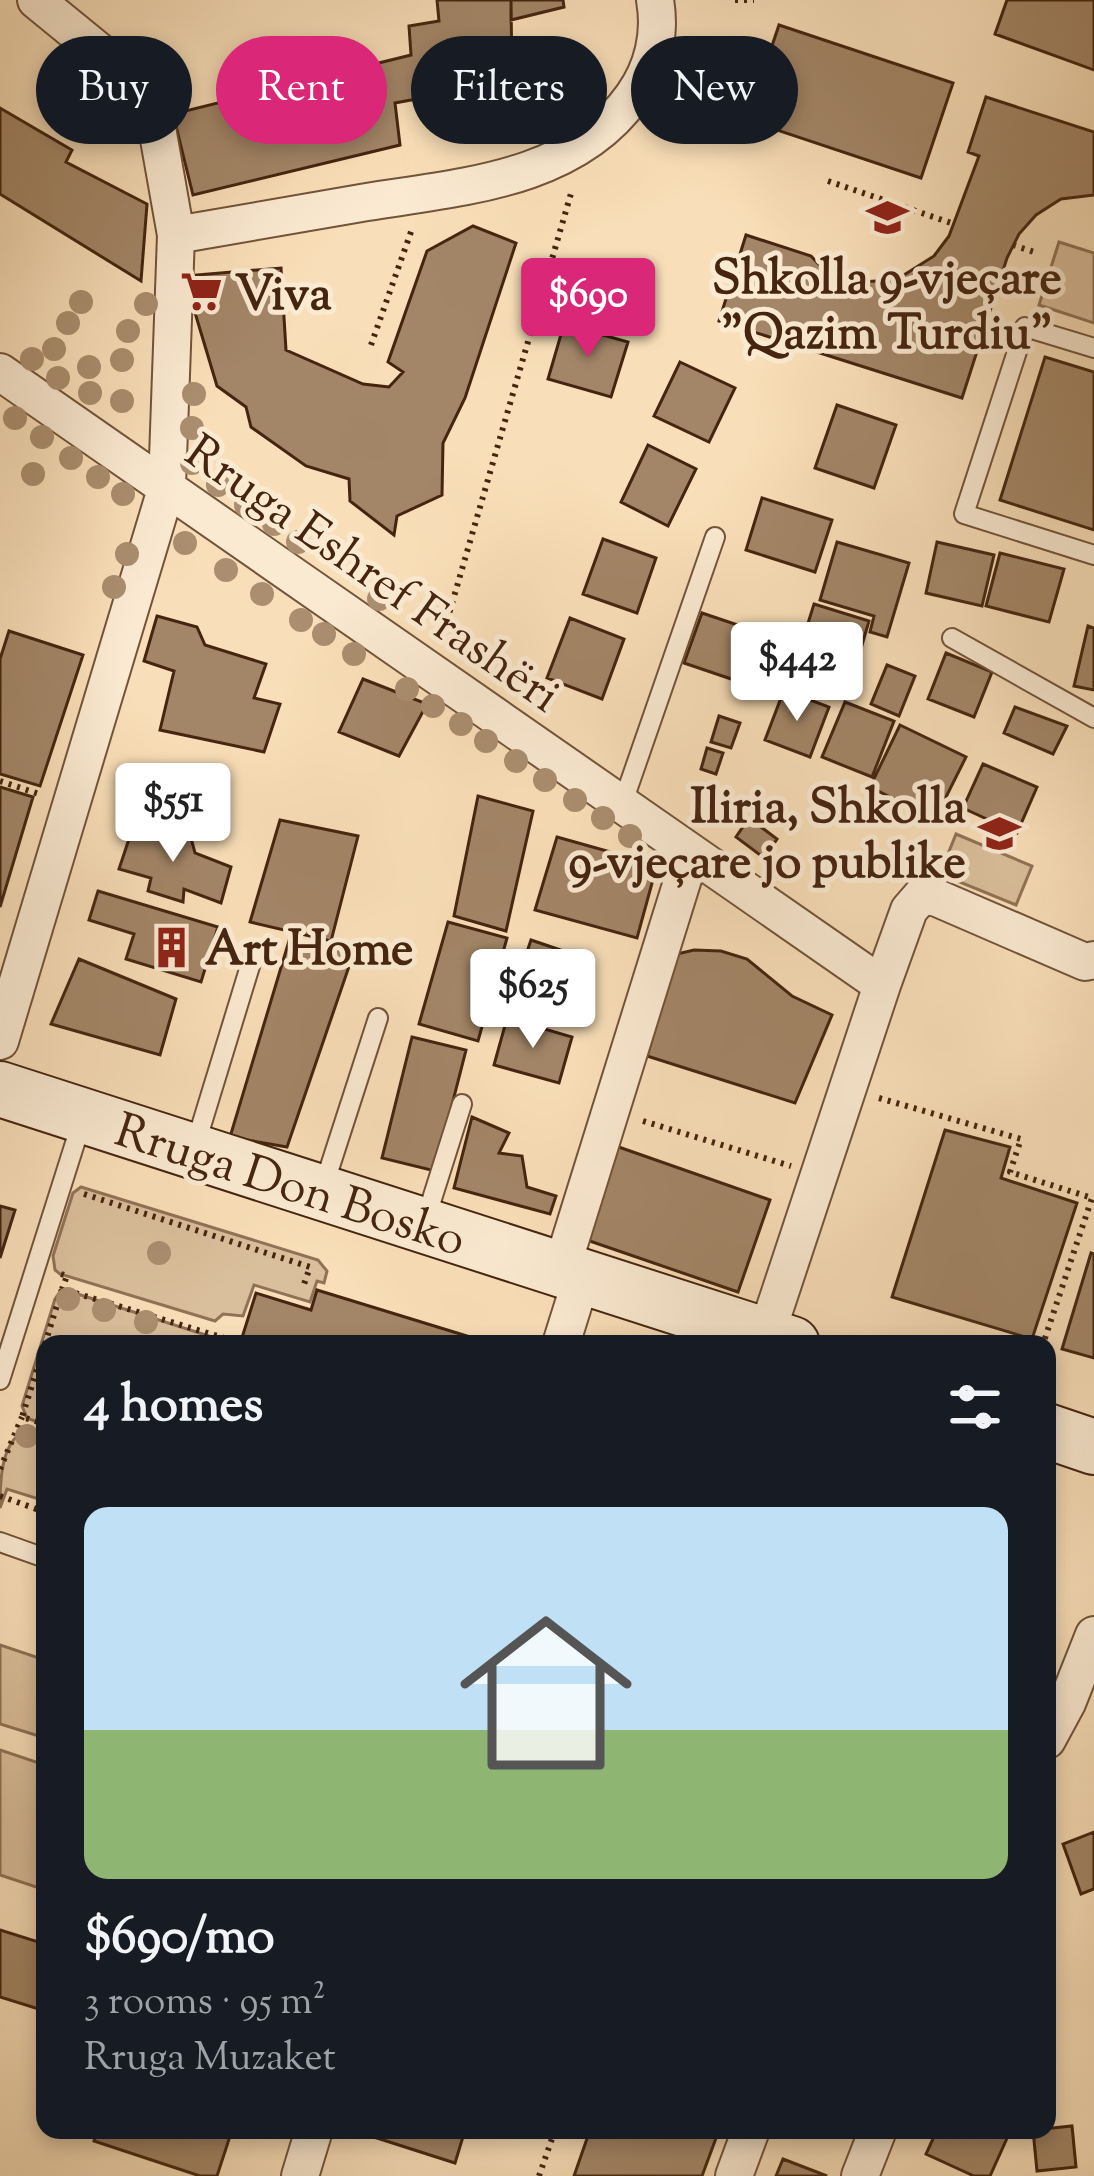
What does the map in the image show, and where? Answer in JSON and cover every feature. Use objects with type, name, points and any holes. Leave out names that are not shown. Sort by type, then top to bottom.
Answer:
[{"type":"main road","name":"Rruga Don Bosko","points":[[0,1089],[763,1335]]},
{"type":"main road","points":[[1056,1434],[1094,1447]]},
{"type":"street","points":[[176,235],[425,193],[538,167],[585,146],[621,114],[646,79],[656,47],[655,0]]},
{"type":"street","points":[[0,1041],[167,486],[176,235],[151,94],[44,3]]},
{"type":"street","name":"Rruga Eshref Frashëri","points":[[0,372],[882,985]]},
{"type":"street","points":[[561,1335],[571,1273],[610,1111],[691,853]]},
{"type":"street","points":[[780,1335],[818,1174],[909,910],[922,895],[937,898],[1084,962],[1094,960]]},
{"type":"street","points":[[1056,1723],[1094,1635]]},
{"type":"street","points":[[300,2176],[311,2139]]},
{"type":"street","points":[[734,2176],[748,2139]]},
{"type":"street","points":[[860,2176],[874,2139]]},
{"type":"lane","points":[[1094,348],[1025,327],[964,514],[1094,555]]},
{"type":"lane","points":[[622,805],[715,537]]},
{"type":"lane","points":[[952,638],[1094,718]]},
{"type":"lane","points":[[194,1150],[254,953]]},
{"type":"lane","points":[[322,1193],[378,1018]]},
{"type":"lane","points":[[423,1226],[462,1104]]},
{"type":"lane","points":[[0,1380],[83,1116]]},
{"type":"lane","points":[[0,1542],[36,1555]]},
{"type":"path","points":[[735,0],[754,0]]},
{"type":"path","points":[[432,672],[585,146]]},
{"type":"path","points":[[828,181],[954,224]]},
{"type":"path","points":[[371,344],[425,193]]},
{"type":"path","points":[[1013,245],[1034,252]]},
{"type":"path","points":[[846,1088],[1022,1139],[1010,1172],[1092,1198],[1046,1335]]},
{"type":"path","points":[[610,1111],[818,1174]]},
{"type":"path","points":[[81,1193],[310,1267],[303,1288]]},
{"type":"path","points":[[46,1270],[67,1276],[48,1335]]},
{"type":"path","points":[[62,1289],[204,1335]]},
{"type":"path","points":[[0,1469],[36,1373]]},
{"type":"path","points":[[22,1417],[36,1421]]},
{"type":"path","points":[[0,1496],[36,1509]]},
{"type":"path","points":[[539,2176],[552,2139]]},
{"type":"shaded area","points":[[1059,242],[1094,253],[1094,323],[1039,305]]},
{"type":"shaded area","points":[[956,834],[1032,866],[1016,905],[940,874]]},
{"type":"shaded area","points":[[81,1187],[318,1260],[327,1271],[324,1283],[317,1281],[310,1302],[254,1285],[243,1316],[223,1314],[215,1321],[60,1274],[53,1256],[73,1193]]},
{"type":"shaded area","points":[[62,1289],[206,1335],[44,1335]]},
{"type":"shaded area","points":[[36,1361],[36,1422],[27,1418],[22,1406]]},
{"type":"shaded area","points":[[24,1431],[36,1435],[36,1498],[7,1489],[0,1508],[1,1477],[16,1437]]},
{"type":"shaded area","points":[[0,1645],[36,1657],[36,1735],[0,1724]]},
{"type":"shaded area","points":[[0,1750],[36,1762],[36,1887],[0,1875]]},
{"type":"building","points":[[437,0],[511,0],[511,36],[411,36],[411,55],[409,26],[439,21]]},
{"type":"building","points":[[511,0],[563,0],[564,7],[511,20]]},
{"type":"building","points":[[1007,0],[1094,0],[1094,70],[995,34]]},
{"type":"building","points":[[779,25],[953,83],[921,178],[798,137],[798,36],[775,36]]},
{"type":"building","points":[[411,55],[411,100],[395,103],[400,145],[193,195],[180,144],[192,144],[192,109],[216,103],[216,144],[387,144],[387,61]]},
{"type":"building","points":[[986,97],[1094,132],[1094,195],[1061,199],[1036,215],[1019,234],[962,398],[719,321],[746,235],[811,256],[827,273],[858,282],[896,280],[934,256],[949,236],[979,156],[968,152]]},
{"type":"building","points":[[0,108],[36,129],[36,144],[62,144],[72,150],[66,162],[147,204],[141,281],[0,194]]},
{"type":"building","points":[[473,226],[516,243],[465,398],[443,443],[442,495],[397,516],[394,535],[350,501],[349,479],[306,466],[251,427],[246,407],[217,386],[184,276],[281,268],[286,350],[363,384],[389,387],[403,372],[388,362],[427,251]]},
{"type":"building","points":[[564,324],[628,342],[611,397],[548,379]]},
{"type":"building","points":[[1045,357],[1094,372],[1094,530],[1000,500]]},
{"type":"building","points":[[680,362],[735,388],[709,442],[654,416]]},
{"type":"building","points":[[837,405],[896,425],[874,488],[815,468]]},
{"type":"building","points":[[648,445],[696,469],[668,526],[621,502]]},
{"type":"building","points":[[762,498],[832,520],[815,572],[746,550]]},
{"type":"building","points":[[603,539],[656,558],[637,613],[583,594]]},
{"type":"building","points":[[837,542],[909,563],[887,637],[870,632],[874,616],[820,600]]},
{"type":"building","points":[[937,542],[994,555],[982,606],[926,593]]},
{"type":"building","points":[[1000,553],[1064,569],[1049,622],[986,606]]},
{"type":"building","points":[[814,604],[869,621],[855,669],[799,652]]},
{"type":"building","points":[[702,613],[794,644],[783,676],[752,665],[746,684],[684,663]]},
{"type":"building","points":[[157,616],[197,627],[205,645],[266,664],[254,698],[280,704],[264,752],[160,730],[174,671],[144,661]]},
{"type":"building","points":[[570,618],[624,639],[602,699],[547,678]]},
{"type":"building","points":[[1088,626],[1094,628],[1094,690],[1074,686]]},
{"type":"building","points":[[9,631],[83,655],[40,786],[0,774],[0,659]]},
{"type":"building","points":[[946,653],[992,672],[974,717],[928,699]]},
{"type":"building","points":[[887,665],[915,676],[899,716],[871,704]]},
{"type":"building","points":[[363,679],[427,704],[399,756],[339,732]]},
{"type":"building","points":[[784,690],[829,707],[810,757],[765,740]]},
{"type":"building","points":[[845,702],[894,721],[872,777],[822,757]]},
{"type":"building","points":[[1015,707],[1067,726],[1053,754],[1004,733]]},
{"type":"building","points":[[719,716],[740,723],[731,748],[711,742]]},
{"type":"building","points":[[900,725],[966,757],[935,819],[870,787]]},
{"type":"building","points":[[707,748],[723,753],[716,774],[701,769]]},
{"type":"building","points":[[983,764],[1037,787],[1017,833],[963,808]]},
{"type":"building","points":[[0,787],[33,797],[0,907]]},
{"type":"building","points":[[478,796],[533,811],[506,931],[454,916]]},
{"type":"building","points":[[749,818],[777,839],[764,858],[736,837]]},
{"type":"building","points":[[280,820],[358,836],[331,941],[250,922]]},
{"type":"building","points":[[134,824],[191,838],[195,853],[231,867],[221,903],[184,889],[183,902],[148,891],[151,878],[119,869]]},
{"type":"building","points":[[557,837],[657,865],[637,938],[535,910]]},
{"type":"building","name":"Art Home","points":[[98,891],[218,927],[201,982],[126,959],[134,934],[89,920]]},
{"type":"building","points":[[448,922],[507,938],[478,1041],[419,1024]]},
{"type":"building","points":[[531,940],[593,961],[577,1008],[515,987]]},
{"type":"building","points":[[289,941],[355,949],[287,1147],[230,1137]]},
{"type":"building","points":[[694,950],[747,959],[792,996],[832,1015],[795,1103],[647,1056],[677,954]]},
{"type":"building","points":[[79,959],[176,999],[160,1055],[51,1024]]},
{"type":"building","points":[[507,1018],[572,1037],[559,1083],[494,1065]]},
{"type":"building","points":[[412,1037],[466,1050],[435,1171],[382,1158]]},
{"type":"building","points":[[472,1117],[509,1133],[499,1153],[522,1156],[527,1187],[556,1196],[550,1214],[454,1188]]},
{"type":"building","points":[[945,1130],[1010,1147],[1001,1178],[1077,1203],[1033,1335],[1019,1335],[892,1297]]},
{"type":"building","points":[[613,1145],[770,1200],[738,1292],[581,1238]]},
{"type":"building","points":[[0,1206],[15,1210],[0,1258]]},
{"type":"building","points":[[1094,1254],[1094,1358],[1062,1349]]},
{"type":"building","points":[[317,1290],[464,1335],[243,1335],[256,1293],[311,1310]]},
{"type":"building","points":[[1094,1832],[1094,1889],[1081,1894],[1063,1844]]},
{"type":"building","points":[[0,1930],[36,1941],[36,2008],[0,1997]]},
{"type":"building","points":[[1072,2126],[1076,2167],[1037,2171],[1034,2139],[1056,2139],[1056,2128]]},
{"type":"building","points":[[229,2139],[217,2176],[200,2176],[94,2141]]},
{"type":"building","points":[[380,2139],[462,2139],[455,2163]]},
{"type":"building","points":[[587,2139],[716,2139],[702,2176],[574,2176]]},
{"type":"building","points":[[933,2139],[1007,2139],[990,2176],[974,2176],[926,2154]]},
{"type":"building","points":[[783,2159],[827,2176],[776,2176]]},
{"type":"place","name":"Shkolla 9-vjeçare \"Qazim Turdiu\"","points":[[887,218]]},
{"type":"place","name":"Viva","points":[[201,292]]},
{"type":"place","name":"Iliria, Shkolla 9-vjeçare jo publike","points":[[1000,833]]},
{"type":"place","name":"Art Home","points":[[171,947]]}]
